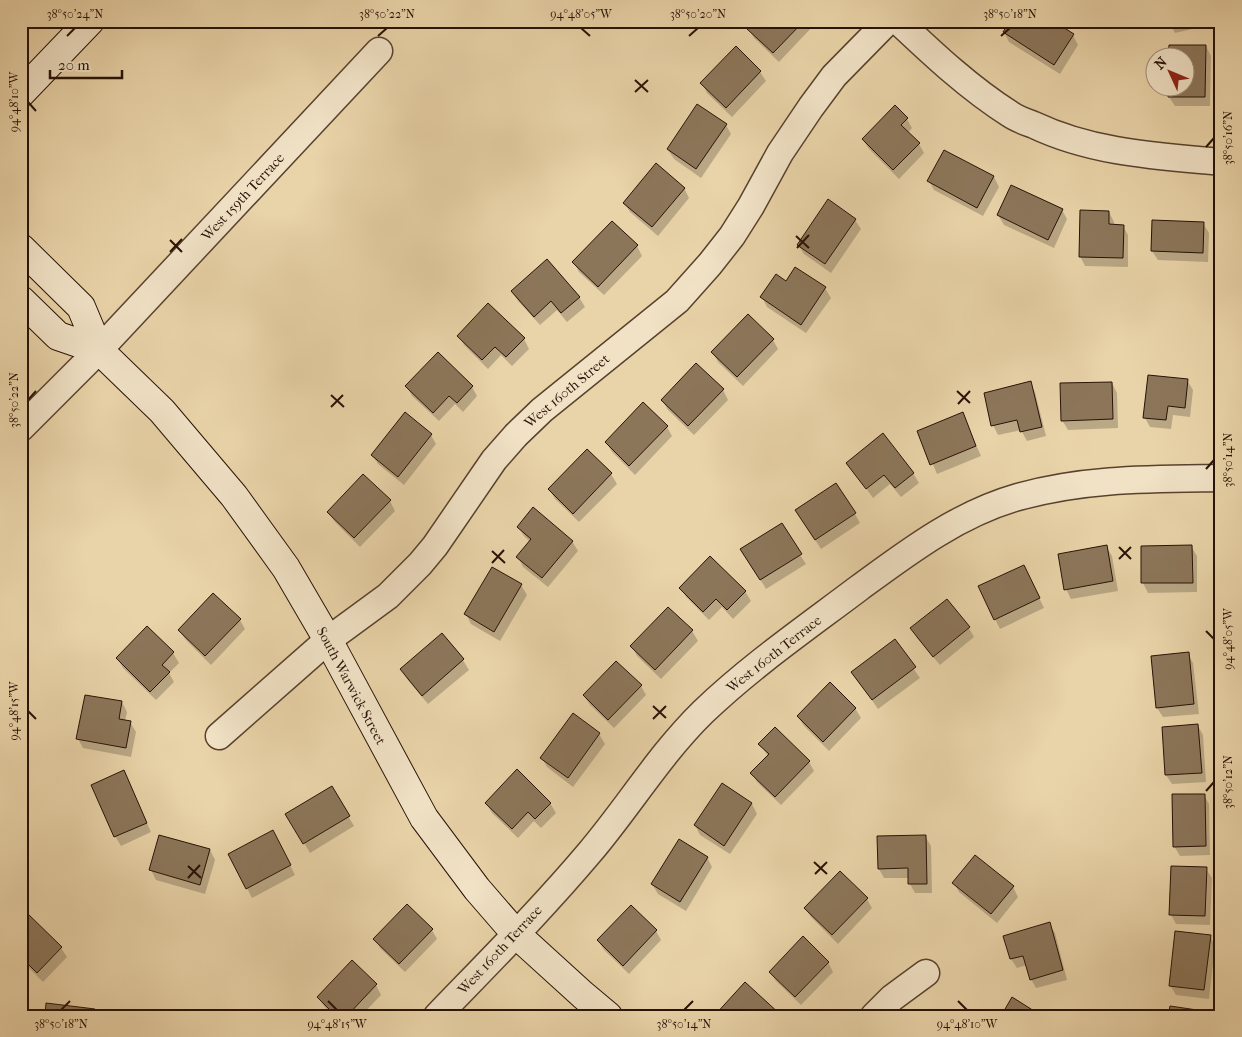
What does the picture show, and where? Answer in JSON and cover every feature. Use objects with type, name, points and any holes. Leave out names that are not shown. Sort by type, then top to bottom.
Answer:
[{"type":"street","points":[[21,93],[90,21]]},
{"type":"street","name":"West 160th Street","points":[[219,736],[328,640],[388,596],[435,546],[494,460],[516,435],[542,410],[676,301],[710,264],[732,236],[780,153],[834,76],[888,21]]},
{"type":"street","points":[[898,21],[932,53],[1011,115],[1047,131],[1086,144],[1119,152],[1221,162]]},
{"type":"street","name":"West 159th Terrace","points":[[21,428],[99,350],[379,51]]},
{"type":"street","name":"South Warwick Street","points":[[21,248],[81,307],[99,350],[162,411],[234,496],[286,568],[328,640],[424,818],[477,889],[516,934],[608,1016]]},
{"type":"street","name":"South Warwick Street","points":[[21,300],[58,336],[99,350]]},
{"type":"street","name":"West 160th Terrace","points":[[437,1016],[516,934],[590,851],[675,743],[702,713],[756,666],[904,555],[953,524],[1016,497],[1074,484],[1126,480],[1221,478]]},
{"type":"street","points":[[874,1016],[892,998],[926,973]]},
{"type":"building","points":[[755,21],[804,21],[773,53],[747,29]]},
{"type":"building","points":[[1010,21],[1016,23],[1016,21],[1053,21],[1074,34],[1054,65],[1003,32]]},
{"type":"building","points":[[1169,45],[1206,45],[1205,97],[1194,97],[1194,48],[1169,48]]},
{"type":"building","points":[[736,46],[761,71],[726,108],[700,83]]},
{"type":"building","points":[[697,104],[727,124],[696,169],[667,149]]},
{"type":"building","points":[[895,105],[908,118],[901,125],[920,143],[893,170],[862,139]]},
{"type":"building","points":[[944,150],[994,176],[977,208],[927,181]]},
{"type":"building","points":[[656,163],[685,188],[652,227],[623,203]]},
{"type":"building","points":[[1011,185],[1063,209],[1048,240],[997,215]]},
{"type":"building","points":[[828,199],[856,219],[825,264],[797,245]]},
{"type":"building","points":[[1080,210],[1109,211],[1109,224],[1124,225],[1123,258],[1079,257]]},
{"type":"building","points":[[1152,220],[1204,222],[1203,253],[1151,251]]},
{"type":"building","points":[[612,221],[638,245],[598,287],[572,262]]},
{"type":"building","points":[[547,259],[580,297],[561,313],[551,301],[534,317],[511,291]]},
{"type":"building","points":[[795,267],[826,287],[801,325],[760,297],[776,274],[786,281]]},
{"type":"building","points":[[488,303],[525,338],[506,357],[495,347],[482,360],[457,336]]},
{"type":"building","points":[[748,314],[774,339],[737,377],[711,352]]},
{"type":"building","points":[[438,352],[473,386],[457,403],[449,396],[433,413],[405,386]]},
{"type":"building","points":[[696,363],[724,389],[688,426],[661,400]]},
{"type":"building","points":[[1148,375],[1188,379],[1185,408],[1168,406],[1166,420],[1143,418]]},
{"type":"building","points":[[1031,381],[1042,427],[1020,432],[1017,420],[991,426],[984,393]]},
{"type":"building","points":[[1112,382],[1113,419],[1061,421],[1060,383]]},
{"type":"building","points":[[643,402],[668,426],[629,466],[605,442]]},
{"type":"building","points":[[405,412],[432,434],[398,477],[371,455]]},
{"type":"building","points":[[963,412],[976,446],[930,465],[917,431]]},
{"type":"building","points":[[883,433],[914,473],[895,488],[884,475],[866,489],[846,463]]},
{"type":"building","points":[[587,449],[612,473],[573,514],[548,489]]},
{"type":"building","points":[[363,474],[391,500],[354,538],[327,512]]},
{"type":"building","points":[[836,483],[856,513],[815,540],[795,510]]},
{"type":"building","points":[[533,507],[573,541],[542,578],[516,557],[531,539],[517,527]]},
{"type":"building","points":[[782,523],[802,554],[760,580],[740,549]]},
{"type":"building","points":[[1107,545],[1113,581],[1064,590],[1058,554]]},
{"type":"building","points":[[1192,545],[1193,583],[1141,583],[1141,546]]},
{"type":"building","points":[[710,556],[746,591],[727,610],[716,599],[703,612],[679,588]]},
{"type":"building","points":[[1024,565],[1040,598],[994,620],[978,586]]},
{"type":"building","points":[[492,567],[522,584],[494,632],[464,614]]},
{"type":"building","points":[[213,593],[241,619],[205,656],[178,630]]},
{"type":"building","points":[[947,599],[970,627],[933,657],[910,628]]},
{"type":"building","points":[[668,607],[693,630],[655,670],[630,646]]},
{"type":"building","points":[[147,626],[174,652],[162,665],[170,672],[150,692],[116,658]]},
{"type":"building","points":[[442,633],[464,659],[422,696],[400,669]]},
{"type":"building","points":[[895,639],[916,667],[872,700],[851,672]]},
{"type":"building","points":[[1189,652],[1194,704],[1156,708],[1151,656]]},
{"type":"building","points":[[616,661],[642,685],[608,720],[583,695]]},
{"type":"building","points":[[830,682],[856,708],[823,742],[797,716]]},
{"type":"building","points":[[85,695],[122,701],[119,719],[131,721],[126,748],[76,739]]},
{"type":"building","points":[[573,713],[600,733],[568,778],[540,758]]},
{"type":"building","points":[[1198,724],[1202,773],[1165,775],[1162,727]]},
{"type":"building","points":[[775,727],[810,761],[775,797],[750,773],[769,754],[758,744]]},
{"type":"building","points":[[517,769],[551,803],[535,819],[528,812],[512,829],[485,803]]},
{"type":"building","points":[[124,770],[147,823],[114,837],[91,785]]},
{"type":"building","points":[[722,783],[752,803],[724,846],[694,825]]},
{"type":"building","points":[[332,786],[350,816],[303,844],[285,814]]},
{"type":"building","points":[[1172,794],[1205,794],[1206,846],[1173,847]]},
{"type":"building","points":[[273,830],[291,865],[246,889],[228,854]]},
{"type":"building","points":[[159,835],[210,849],[200,885],[149,870]]},
{"type":"building","points":[[926,835],[927,884],[908,884],[908,868],[878,869],[877,836]]},
{"type":"building","points":[[679,839],[708,857],[680,902],[651,884]]},
{"type":"building","points":[[975,855],[1014,886],[991,914],[952,883]]},
{"type":"building","points":[[1171,866],[1207,867],[1205,916],[1169,915]]},
{"type":"building","points":[[840,871],[868,898],[832,935],[804,908]]},
{"type":"building","points":[[407,904],[433,929],[399,964],[373,939]]},
{"type":"building","points":[[631,905],[657,930],[623,966],[597,940]]},
{"type":"building","points":[[25,911],[62,947],[37,973],[21,957],[21,915]]},
{"type":"building","points":[[1050,922],[1063,970],[1030,980],[1023,956],[1010,959],[1003,936]]},
{"type":"building","points":[[1175,931],[1211,935],[1204,990],[1169,986]]},
{"type":"building","points":[[803,936],[829,962],[795,997],[769,972]]},
{"type":"building","points":[[352,960],[377,984],[347,1016],[336,1016],[317,997]]},
{"type":"building","points":[[745,982],[781,1015],[714,1016]]},
{"type":"building","points":[[1012,997],[1042,1016],[1001,1016]]},
{"type":"building","points":[[46,1003],[95,1009],[94,1016],[45,1016]]},
{"type":"building","points":[[1170,1006],[1204,1011],[1204,1016],[1168,1016]]}]
